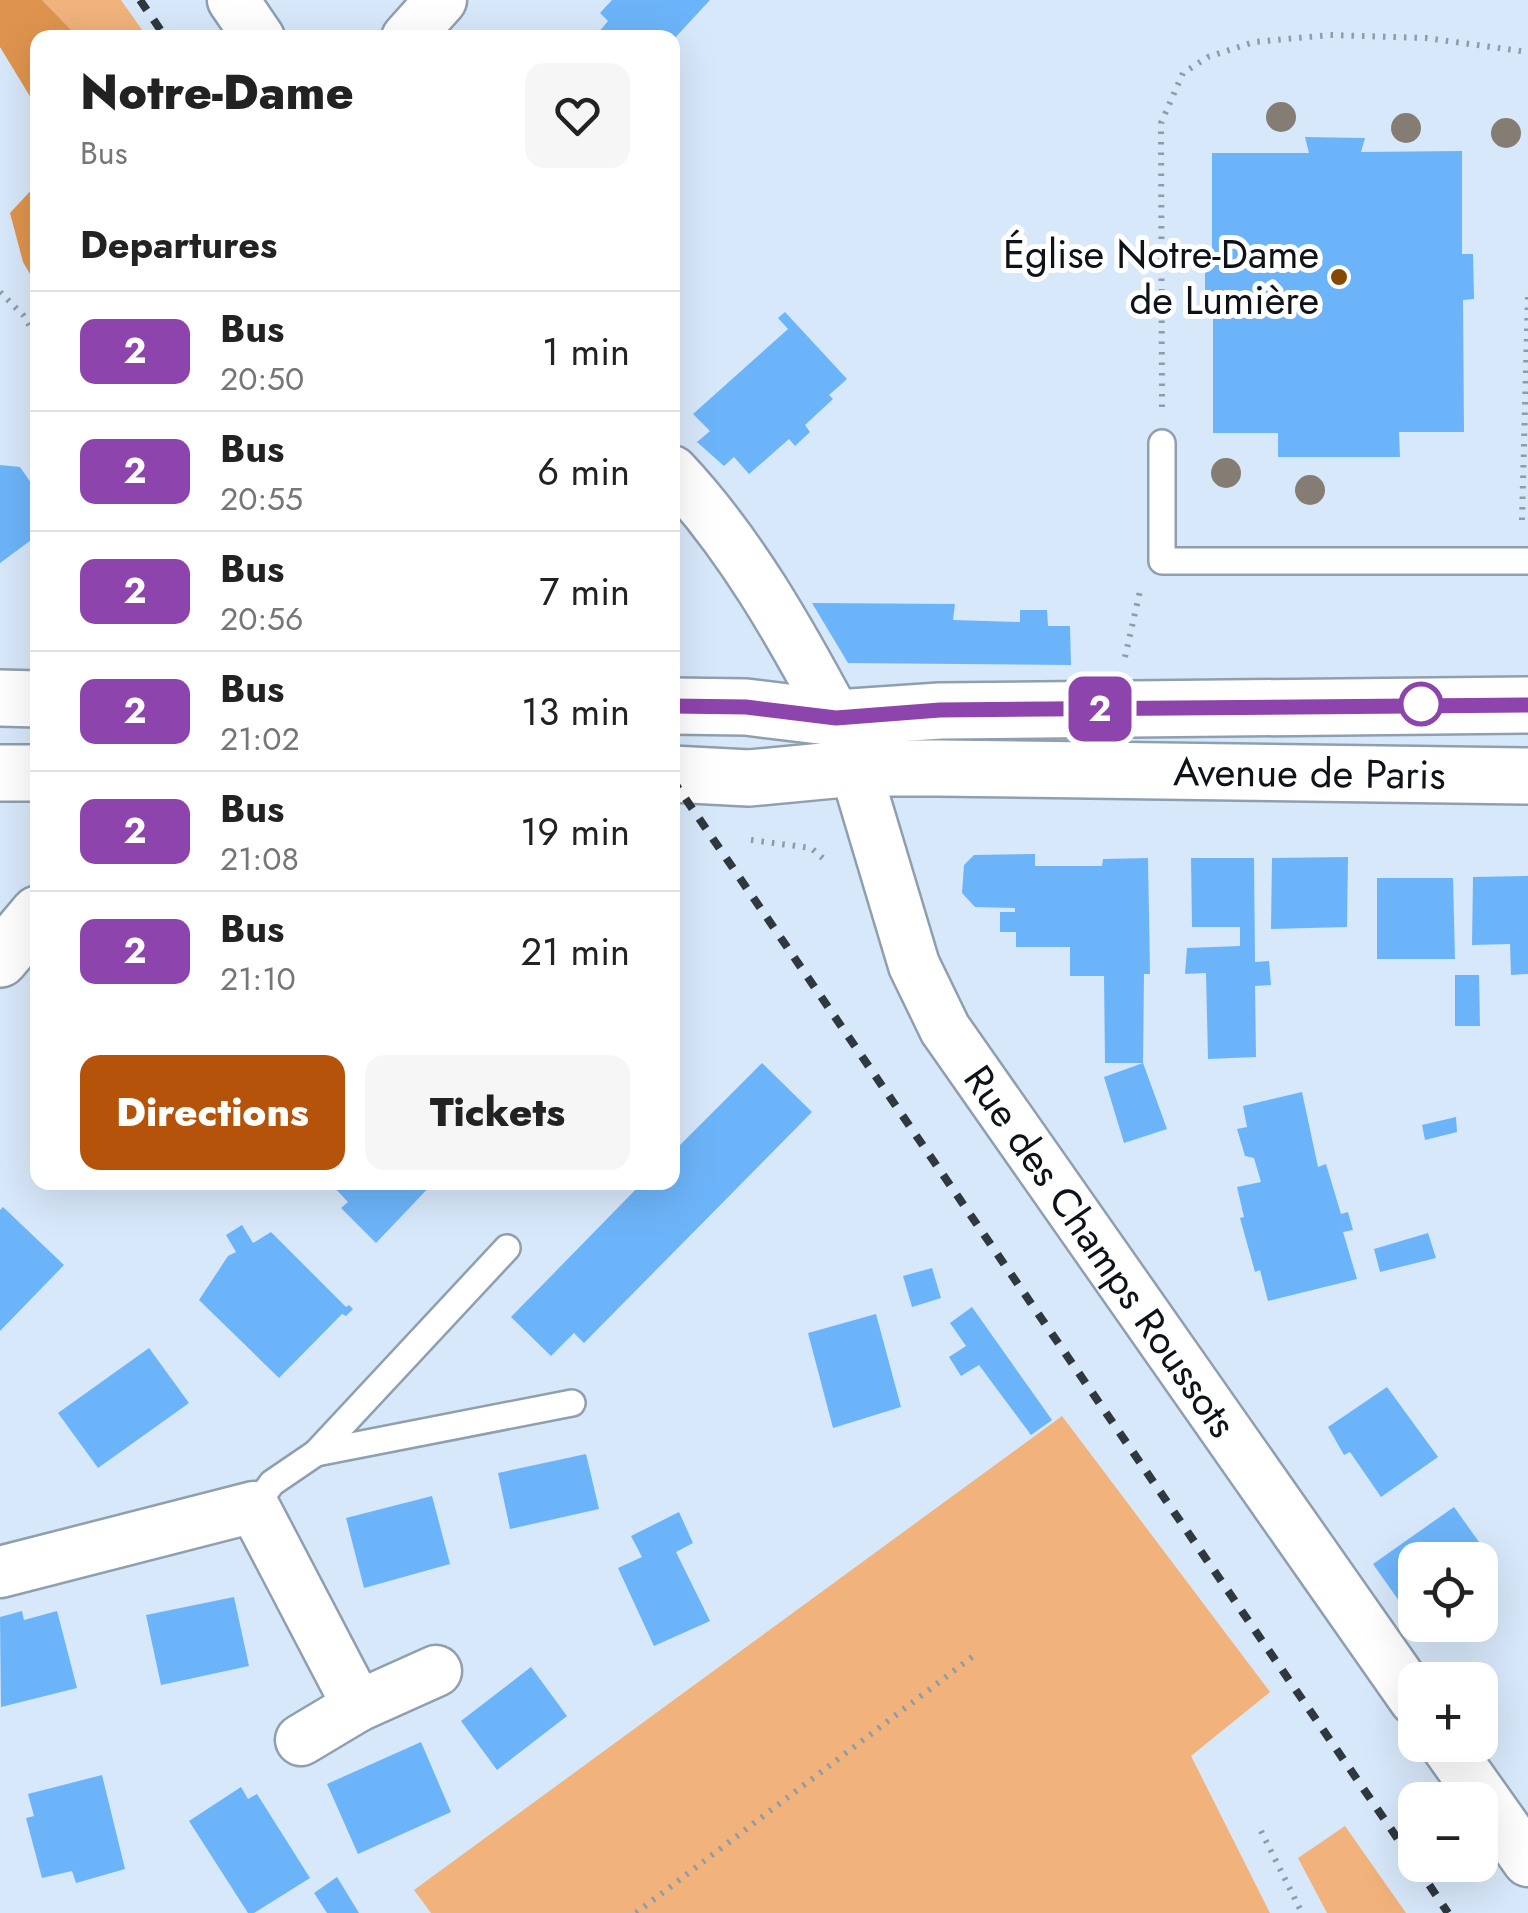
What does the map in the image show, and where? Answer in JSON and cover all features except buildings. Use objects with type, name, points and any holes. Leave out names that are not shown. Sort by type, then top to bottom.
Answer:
[{"type":"main road","points":[[0,698],[30,699]]},
{"type":"main road","name":"Avenue de Paris","points":[[680,706],[746,707],[836,718],[940,710],[1528,705]]},
{"type":"main road","name":"Avenue de Paris","points":[[680,774],[749,778],[856,768],[1528,776]]},
{"type":"main road","points":[[0,773],[30,773]]},
{"type":"main road","points":[[0,959],[30,923]]},
{"type":"street","points":[[232,0],[253,30]]},
{"type":"street","points":[[414,30],[442,0]]},
{"type":"street","points":[[680,479],[785,623],[836,718]]},
{"type":"street","name":"Rue des Champs Roussots","points":[[856,768],[914,966],[945,1030],[1398,1676]]},
{"type":"street","points":[[0,1572],[254,1506],[358,1706]]},
{"type":"street","points":[[301,1740],[358,1706],[436,1671]]},
{"type":"street","points":[[1458,1762],[1528,1862]]},
{"type":"lane","points":[[1162,443],[1162,562],[1525,561]]},
{"type":"lane","points":[[254,1506],[272,1483],[316,1453],[507,1248]]},
{"type":"lane","points":[[316,1453],[572,1403]]},
{"type":"path","points":[[1162,443],[1161,123],[1183,74],[1208,57],[1254,42],[1330,35],[1426,38],[1528,52]]},
{"type":"path","points":[[0,292],[30,326]]},
{"type":"path","points":[[1525,561],[1528,295]]},
{"type":"path","points":[[1124,662],[1138,593],[1162,562]]},
{"type":"path","points":[[636,1913],[976,1654]]},
{"type":"path","points":[[1261,1831],[1302,1913]]},
{"type":"shaded area","points":[[0,0],[42,0],[71,30],[30,30],[30,96],[0,47]]},
{"type":"shaded area","points":[[42,0],[121,0],[142,30],[71,30]]},
{"type":"shaded area","points":[[30,192],[30,274],[23,262],[10,213]]},
{"type":"shaded area","points":[[1062,1416],[1270,1692],[1191,1756],[1270,1913],[431,1913],[414,1890]]},
{"type":"shaded area","points":[[1345,1826],[1406,1913],[1327,1913],[1298,1858]]},
{"type":"railway","points":[[140,0],[161,30]]},
{"type":"railway","points":[[680,791],[1398,1839]]},
{"type":"railway","points":[[1427,1882],[1448,1913]]},
{"type":"bus line","name":"2","points":[[680,706],[746,707],[836,718],[940,710],[1528,705]]},
{"type":"place","name":"Église Notre-Dame de Lumière","points":[[1339,277]]}]
